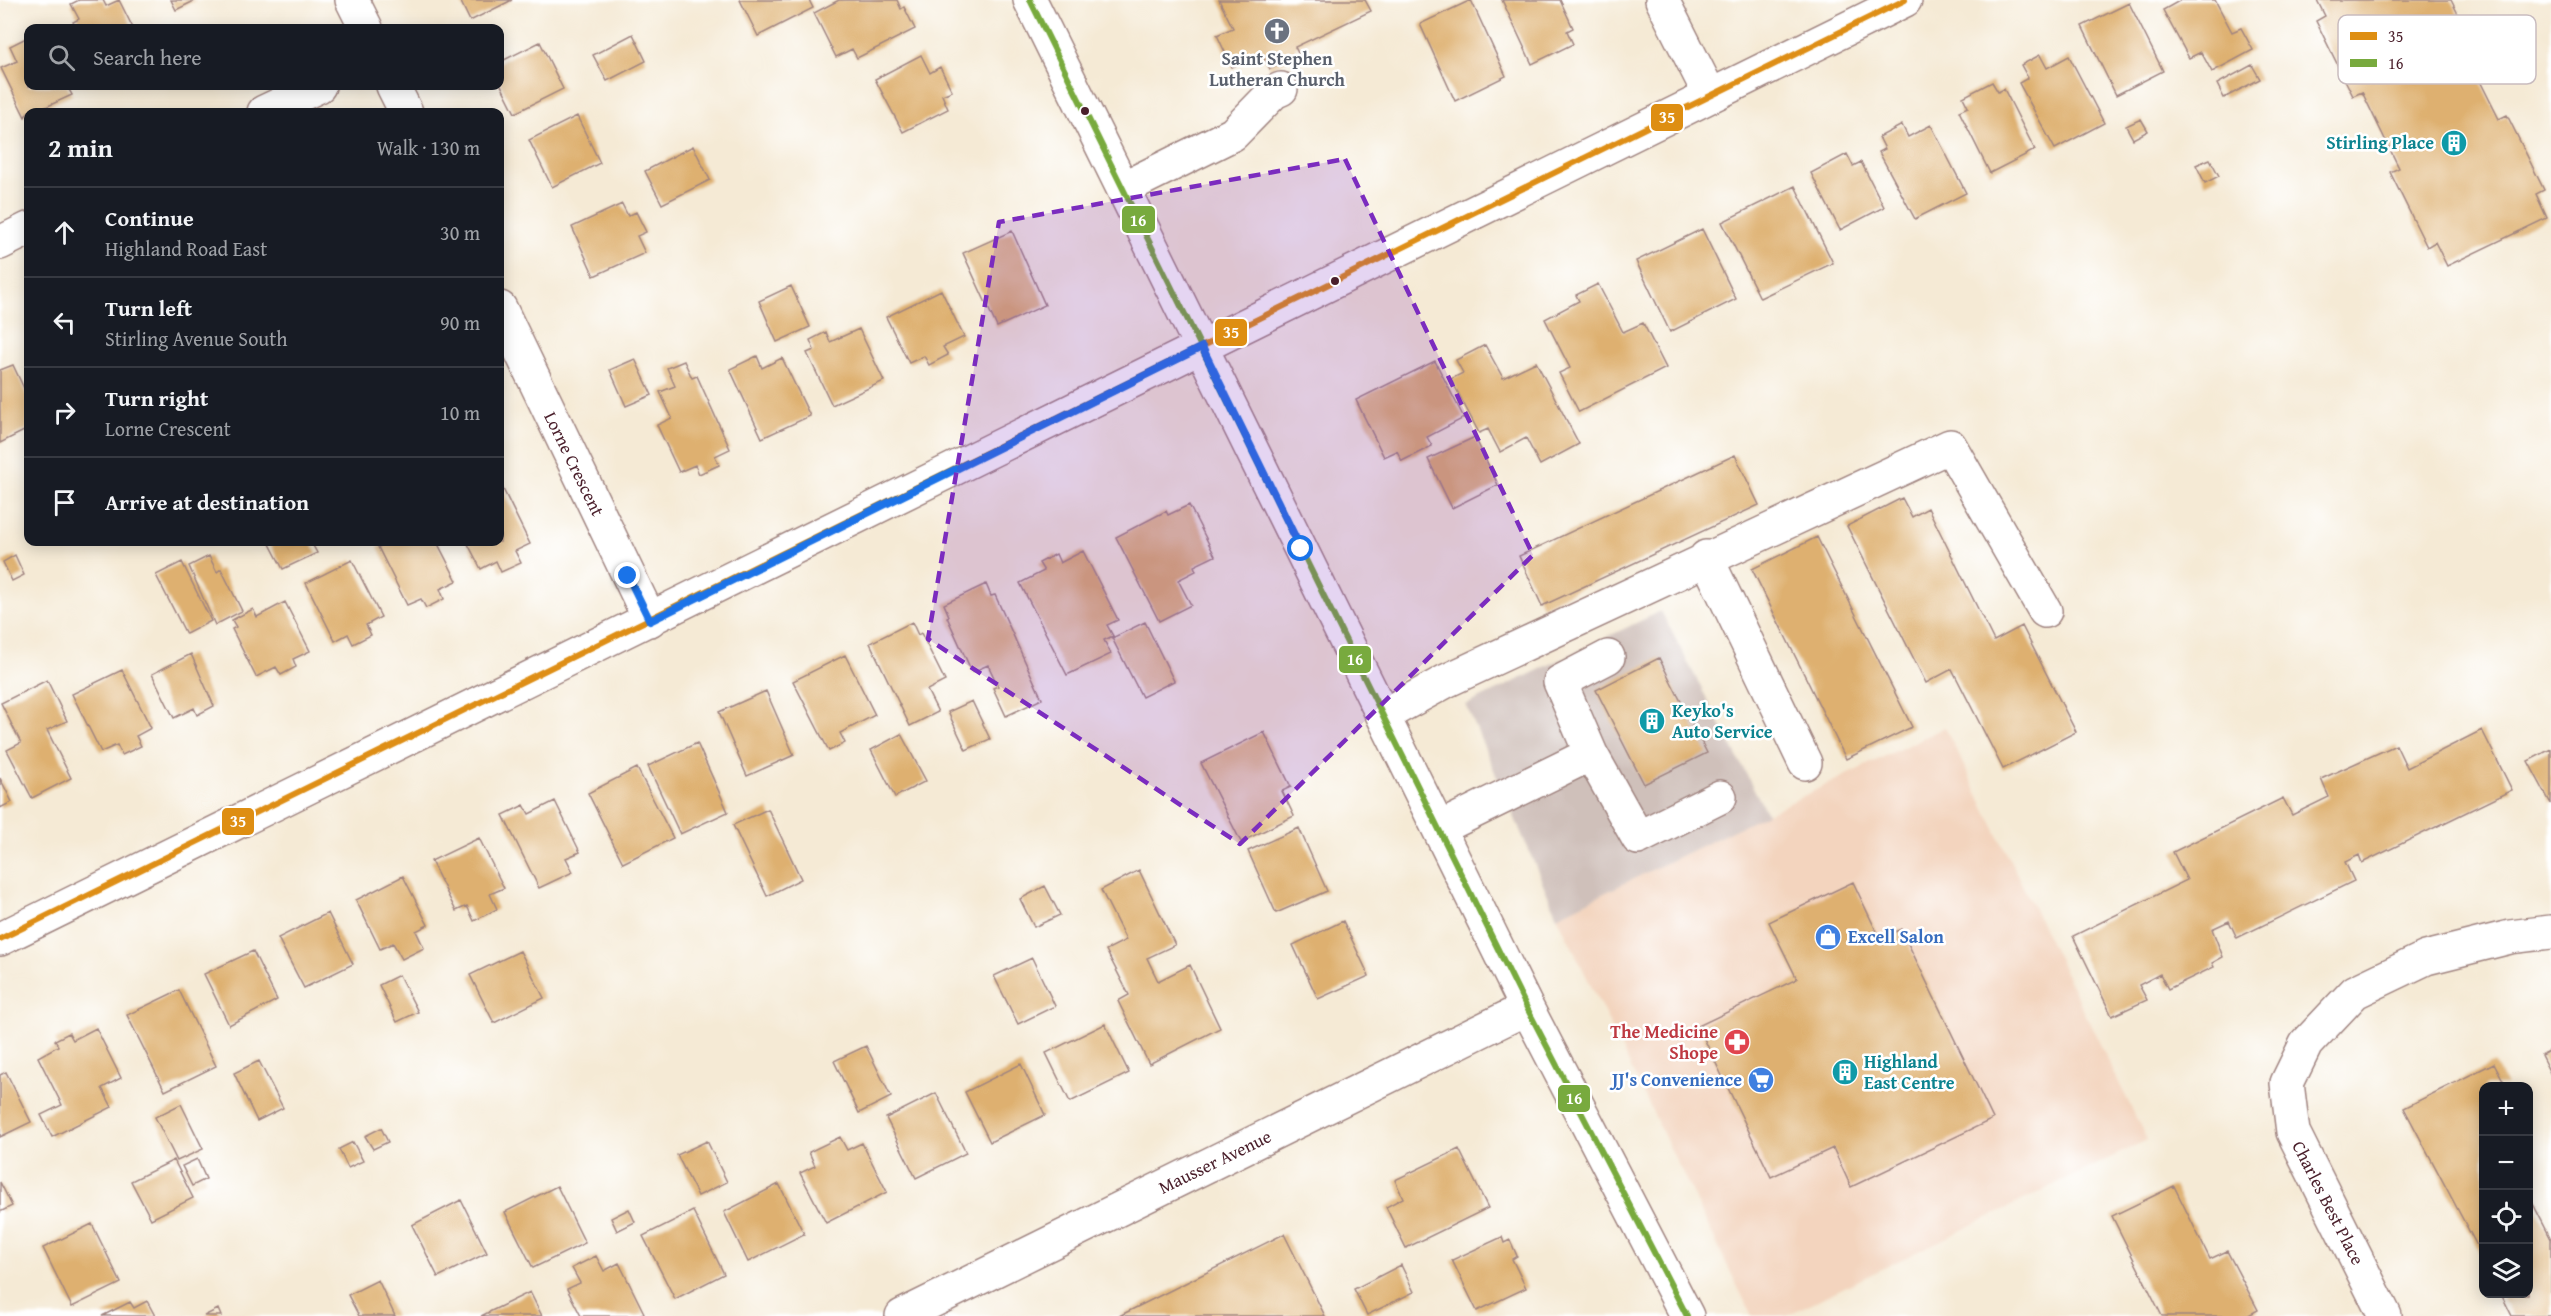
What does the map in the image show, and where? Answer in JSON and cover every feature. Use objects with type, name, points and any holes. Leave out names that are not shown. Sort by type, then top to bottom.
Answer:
[{"type":"street","points":[[352,0],[364,24]]},
{"type":"street","points":[[1030,0],[1527,1008],[1687,1316]]},
{"type":"street","points":[[1662,0],[1710,94]]},
{"type":"street","points":[[0,939],[650,621],[1710,94],[1905,0]]},
{"type":"street","points":[[1124,188],[1233,134],[1274,92],[1281,88]]},
{"type":"street","points":[[272,108],[311,90]]},
{"type":"street","points":[[395,90],[404,108]]},
{"type":"street","points":[[0,243],[24,231]]},
{"type":"street","name":"Lorne Crescent","points":[[504,316],[650,621]]},
{"type":"street","points":[[1384,715],[1446,681],[1706,557],[1950,446],[2045,611]]},
{"type":"street","points":[[1706,557],[1805,764]]},
{"type":"street","points":[[1608,657],[1560,682],[1591,754],[1638,838],[1720,796]]},
{"type":"street","points":[[1440,828],[1591,754]]},
{"type":"street","name":"Charles Best Place","points":[[2385,1316],[2293,1132],[2287,1083],[2306,1044],[2355,992],[2426,958],[2510,937],[2551,932]]},
{"type":"street","name":"Mausser Avenue","points":[[902,1316],[1527,1008]]},
{"type":"highlighted area","points":[[1345,159],[1533,555],[1240,844],[928,639],[999,222]]},
{"type":"shaded area","points":[[1661,611],[1767,814],[1557,916],[1466,705]]},
{"type":"shaded area","points":[[1945,727],[2147,1140],[1785,1316],[1752,1316],[1557,916]]},
{"type":"building","points":[[79,0],[103,0],[106,6],[119,0],[131,24],[74,24],[73,22],[79,19],[71,4]]},
{"type":"building","points":[[171,0],[196,0],[176,10]]},
{"type":"building","points":[[460,0],[512,0],[470,21]]},
{"type":"building","points":[[740,0],[809,0],[813,8],[758,36]]},
{"type":"building","points":[[839,0],[897,0],[901,9],[904,7],[915,29],[857,58],[852,49],[836,57],[814,13]]},
{"type":"building","name":"Saint Stephen Lutheran Church","points":[[1219,0],[1365,0],[1371,11],[1295,47],[1299,55],[1270,69],[1261,53],[1232,67],[1217,35],[1233,28]]},
{"type":"building","points":[[1471,0],[1506,76],[1455,101],[1420,24]]},
{"type":"building","points":[[1502,0],[1560,0],[1573,28],[1567,31],[1573,44],[1532,64]]},
{"type":"building","points":[[2181,0],[2215,0],[2232,32],[2241,28],[2253,50],[2212,72],[2201,52],[2189,58],[2163,10]]},
{"type":"building","name":"Stirling Place","points":[[2317,0],[2451,0],[2458,15],[2338,15],[2338,66],[2316,21],[2325,16]]},
{"type":"building","points":[[2129,3],[2163,71],[2116,95],[2082,26]]},
{"type":"building","points":[[633,34],[646,61],[607,81],[593,55]]},
{"type":"building","points":[[24,39],[24,90],[69,90],[72,95],[44,108],[24,108],[24,115],[1,68],[17,61],[10,46]]},
{"type":"building","points":[[540,42],[563,89],[515,113],[504,90],[504,60]]},
{"type":"building","points":[[921,55],[930,73],[940,67],[952,91],[942,95],[948,109],[903,132],[875,79]]},
{"type":"building","points":[[2040,55],[2047,68],[2069,56],[2104,123],[2055,149],[2019,83],[2028,78],[2021,65]]},
{"type":"building","points":[[2252,65],[2260,79],[2224,98],[2217,84]]},
{"type":"building","points":[[1992,82],[1998,92],[2004,89],[2035,150],[1990,173],[1959,111],[1968,107],[1963,97]]},
{"type":"building","name":"Stirling Place","points":[[2347,84],[2482,84],[2499,119],[2507,115],[2544,190],[2536,194],[2547,218],[2447,266],[2435,242],[2427,247],[2390,172],[2399,168],[2362,92],[2353,96]]},
{"type":"building","points":[[577,116],[600,163],[552,187],[529,140]]},
{"type":"building","points":[[2141,119],[2148,131],[2133,139],[2126,126]]},
{"type":"building","points":[[1902,125],[1908,137],[1931,125],[1966,193],[1915,219],[1879,152],[1885,149],[1879,137]]},
{"type":"building","points":[[693,146],[710,180],[662,204],[645,171]]},
{"type":"building","points":[[1847,154],[1853,166],[1861,162],[1884,207],[1840,230],[1811,173]]},
{"type":"building","points":[[2210,159],[2219,176],[2205,183],[2196,165]]},
{"type":"building","points":[[1795,186],[1833,263],[1760,298],[1722,222]]},
{"type":"building","points":[[622,204],[628,216],[636,212],[646,232],[637,236],[645,253],[594,276],[572,227]]},
{"type":"building","points":[[1702,229],[1736,299],[1670,332],[1636,261]]},
{"type":"building","points":[[1012,231],[1045,305],[997,327],[963,253]]},
{"type":"building","points":[[1598,284],[1623,332],[1643,323],[1666,368],[1579,412],[1559,373],[1570,368],[1545,319],[1579,301],[1576,295]]},
{"type":"building","points":[[791,286],[810,327],[777,342],[759,301]]},
{"type":"building","points":[[941,290],[964,337],[943,347],[948,355],[929,365],[924,356],[909,363],[886,317]]},
{"type":"building","points":[[859,329],[884,381],[832,405],[807,353],[814,350],[810,340],[826,332],[830,342]]},
{"type":"building","points":[[1485,345],[1503,378],[1536,362],[1579,444],[1540,465],[1526,438],[1500,452],[1488,429],[1479,433],[1451,379],[1463,373],[1456,360]]},
{"type":"building","points":[[757,356],[762,368],[782,358],[810,416],[762,438],[730,369]]},
{"type":"building","points":[[635,359],[652,395],[626,406],[610,370]]},
{"type":"building","points":[[684,361],[692,378],[697,376],[730,449],[715,456],[719,465],[699,474],[695,465],[679,472],[657,425],[672,418],[660,392],[675,386],[667,368]]},
{"type":"building","points":[[1435,361],[1464,418],[1427,437],[1432,446],[1402,461],[1397,451],[1384,457],[1356,400]]},
{"type":"building","points":[[13,365],[24,388],[24,431],[0,443],[0,370]]},
{"type":"building","points":[[1475,437],[1498,485],[1452,508],[1428,459]]},
{"type":"building","points":[[1735,455],[1759,505],[1542,606],[1519,556]]},
{"type":"building","points":[[504,491],[530,544],[515,551],[521,563],[501,572],[496,561],[481,569],[469,546],[504,546]]},
{"type":"building","points":[[1902,498],[1912,517],[1928,508],[1994,641],[2022,626],[2076,732],[2003,769],[1952,669],[1926,683],[1847,526]]},
{"type":"building","points":[[1189,505],[1215,556],[1194,566],[1196,571],[1178,580],[1191,605],[1159,621],[1116,537],[1166,511],[1168,515]]},
{"type":"building","points":[[1817,537],[1912,727],[1846,759],[1752,569]]},
{"type":"building","points":[[271,546],[313,546],[317,553],[283,569]]},
{"type":"building","points":[[439,546],[457,581],[440,589],[444,599],[426,608],[421,599],[407,605],[378,547]]},
{"type":"building","points":[[1083,551],[1118,620],[1107,625],[1113,636],[1104,640],[1111,654],[1067,675],[1020,583],[1044,571],[1039,563],[1056,554],[1060,563]]},
{"type":"building","points":[[15,555],[24,575],[12,581],[3,562]]},
{"type":"building","points":[[209,556],[217,572],[221,569],[242,611],[215,625],[189,566]]},
{"type":"building","points":[[352,560],[381,617],[366,625],[371,635],[353,644],[348,634],[335,641],[306,583]]},
{"type":"building","points":[[182,562],[211,621],[186,634],[156,575]]},
{"type":"building","points":[[986,584],[991,596],[995,595],[1042,699],[1006,716],[993,688],[998,686],[988,665],[972,672],[947,617],[949,616],[944,604]]},
{"type":"building","points":[[285,602],[310,651],[293,659],[296,667],[281,675],[276,667],[256,677],[232,629],[236,627],[232,620],[253,609],[257,617]]},
{"type":"building","points":[[912,622],[918,635],[921,633],[945,681],[927,690],[938,712],[910,726],[870,643]]},
{"type":"building","points":[[1145,622],[1174,681],[1142,697],[1112,638]]},
{"type":"building","points":[[191,654],[214,706],[197,715],[194,708],[174,718],[152,674]]},
{"type":"building","points":[[845,655],[875,715],[840,733],[845,743],[829,751],[793,681]]},
{"type":"building","name":"Keyko's Auto Service","points":[[1659,658],[1707,753],[1644,784],[1596,690]]},
{"type":"building","points":[[122,670],[151,728],[136,736],[141,746],[122,755],[117,745],[101,752],[72,694]]},
{"type":"building","points":[[47,680],[67,721],[47,730],[71,778],[32,798],[7,750],[21,743],[1,703]]},
{"type":"building","points":[[766,691],[794,755],[747,776],[719,712]]},
{"type":"building","points":[[972,701],[990,739],[966,750],[948,712]]},
{"type":"building","points":[[2482,730],[2512,790],[2362,863],[2359,855],[2345,862],[2354,881],[2237,938],[2229,921],[2212,929],[2223,957],[2212,963],[2214,967],[2168,989],[2160,974],[2139,985],[2147,1000],[2112,1016],[2073,936],[2187,880],[2173,852],[2283,798],[2292,815],[2329,797],[2321,779],[2396,745],[2407,768]]},
{"type":"building","points":[[1264,732],[1291,787],[1282,791],[1294,816],[1241,842],[1201,763]]},
{"type":"building","points":[[901,734],[926,781],[895,797],[871,750]]},
{"type":"building","points":[[697,743],[728,812],[680,834],[648,766]]},
{"type":"building","points":[[2551,749],[2551,804],[2528,761]]},
{"type":"building","points":[[637,768],[673,838],[623,863],[588,793]]},
{"type":"building","points":[[0,778],[12,802],[0,808]]},
{"type":"building","points":[[555,801],[580,852],[566,858],[573,872],[539,888],[503,815],[524,805],[529,814]]},
{"type":"building","points":[[768,809],[801,879],[767,896],[733,825]]},
{"type":"building","points":[[1299,828],[1327,891],[1276,913],[1248,851]]},
{"type":"building","points":[[479,838],[504,888],[490,894],[497,909],[474,921],[467,906],[456,911],[431,861]]},
{"type":"building","points":[[1139,870],[1175,945],[1147,958],[1158,981],[1190,965],[1220,1028],[1149,1064],[1118,1001],[1129,995],[1106,950],[1126,940],[1101,890]]},
{"type":"building","points":[[403,876],[428,925],[416,931],[424,948],[402,959],[393,943],[380,949],[356,900]]},
{"type":"building","name":"Highland East Centre","points":[[1853,882],[1880,939],[1901,929],[1993,1119],[1851,1187],[1833,1148],[1771,1177],[1698,1026],[1797,979],[1769,922]]},
{"type":"building","points":[[1045,886],[1060,915],[1034,927],[1020,899]]},
{"type":"building","points":[[328,913],[353,964],[304,988],[278,938]]},
{"type":"building","points":[[1343,921],[1369,976],[1318,999],[1293,945]]},
{"type":"building","points":[[253,951],[277,1000],[229,1025],[204,974]]},
{"type":"building","points":[[520,951],[544,998],[494,1023],[470,975]]},
{"type":"building","points":[[1032,958],[1055,1006],[1018,1024],[994,976]]},
{"type":"building","points":[[399,975],[418,1012],[397,1022],[379,985]]},
{"type":"building","points":[[179,990],[216,1066],[165,1091],[127,1015]]},
{"type":"building","points":[[1105,1024],[1129,1073],[1070,1102],[1046,1053]]},
{"type":"building","points":[[96,1028],[121,1078],[102,1088],[112,1107],[52,1137],[41,1115],[62,1105],[38,1057],[58,1046],[55,1040],[69,1033],[73,1040]]},
{"type":"building","points":[[866,1046],[891,1097],[859,1113],[834,1061]]},
{"type":"building","points":[[2551,1050],[2551,1075],[2541,1055]]},
{"type":"building","points":[[259,1061],[283,1108],[257,1121],[234,1073]]},
{"type":"building","points":[[2494,1063],[2504,1082],[2479,1082],[2479,1250],[2404,1108]]},
{"type":"building","points":[[1021,1064],[1045,1115],[990,1142],[965,1092]]},
{"type":"building","points":[[6,1072],[31,1122],[0,1137],[0,1075]]},
{"type":"building","points":[[936,1093],[966,1153],[916,1178],[886,1118]]},
{"type":"building","points":[[181,1104],[203,1149],[177,1161],[155,1117]]},
{"type":"building","points":[[381,1128],[388,1142],[373,1149],[365,1136]]},
{"type":"building","points":[[840,1137],[847,1150],[862,1143],[887,1192],[826,1223],[800,1173],[815,1166],[809,1152]]},
{"type":"building","points":[[707,1141],[727,1182],[698,1196],[677,1155]]},
{"type":"building","points":[[353,1142],[363,1161],[348,1168],[339,1149]]},
{"type":"building","points":[[1459,1149],[1488,1208],[1406,1248],[1386,1207],[1403,1198],[1395,1180]]},
{"type":"building","points":[[197,1159],[206,1179],[192,1186],[182,1166]]},
{"type":"building","points":[[174,1160],[193,1198],[151,1219],[131,1181]]},
{"type":"building","points":[[0,1182],[12,1206],[0,1212]]},
{"type":"building","points":[[779,1184],[804,1234],[748,1262],[724,1212]]},
{"type":"building","points":[[557,1186],[585,1243],[533,1268],[505,1212]]},
{"type":"building","points":[[2174,1186],[2210,1259],[2227,1251],[2258,1310],[2247,1316],[2162,1316],[2112,1216]]},
{"type":"building","points":[[461,1200],[487,1253],[438,1277],[412,1225]]},
{"type":"building","points":[[2533,1204],[2551,1239],[2551,1316],[2512,1316],[2503,1298],[2533,1298]]},
{"type":"building","points":[[629,1209],[635,1222],[617,1231],[611,1218]]},
{"type":"building","points":[[693,1211],[724,1274],[675,1299],[643,1236]]},
{"type":"building","points":[[92,1224],[121,1283],[72,1307],[43,1248]]},
{"type":"building","points":[[1284,1234],[1325,1316],[1119,1316]]},
{"type":"building","points":[[1502,1237],[1504,1243],[1510,1240],[1517,1256],[1512,1259],[1526,1288],[1477,1311],[1452,1260]]},
{"type":"building","points":[[596,1256],[604,1271],[619,1263],[644,1313],[637,1316],[581,1316],[567,1289],[580,1283],[572,1268]]},
{"type":"building","points":[[1401,1265],[1414,1292],[1367,1315],[1354,1289]]},
{"type":"building","points":[[378,1280],[395,1316],[359,1316],[348,1295]]},
{"type":"building","points":[[530,1292],[542,1316],[481,1316]]},
{"type":"building","points":[[147,1301],[155,1316],[102,1316],[130,1302],[134,1308]]},
{"type":"building","points":[[218,1309],[221,1316],[204,1316]]},
{"type":"transit line","name":"16","points":[[1030,0],[1527,1008],[1687,1316]]},
{"type":"transit line","name":"35","points":[[0,939],[1905,0]]},
{"type":"place","name":"Saint Stephen Lutheran Church","points":[[1277,31]]},
{"type":"place","name":"Stirling Place","points":[[2454,143]]},
{"type":"place","name":"Keyko's Auto Service","points":[[1652,721]]},
{"type":"place","name":"Excell Salon","points":[[1828,937]]},
{"type":"place","name":"The Medicine Shope","points":[[1737,1042]]},
{"type":"place","name":"Highland East Centre","points":[[1845,1072]]},
{"type":"place","name":"JJ's Convenience","points":[[1761,1080]]},
{"type":"route","points":[[628,576],[650,621],[1202,347],[1301,549]]}]
